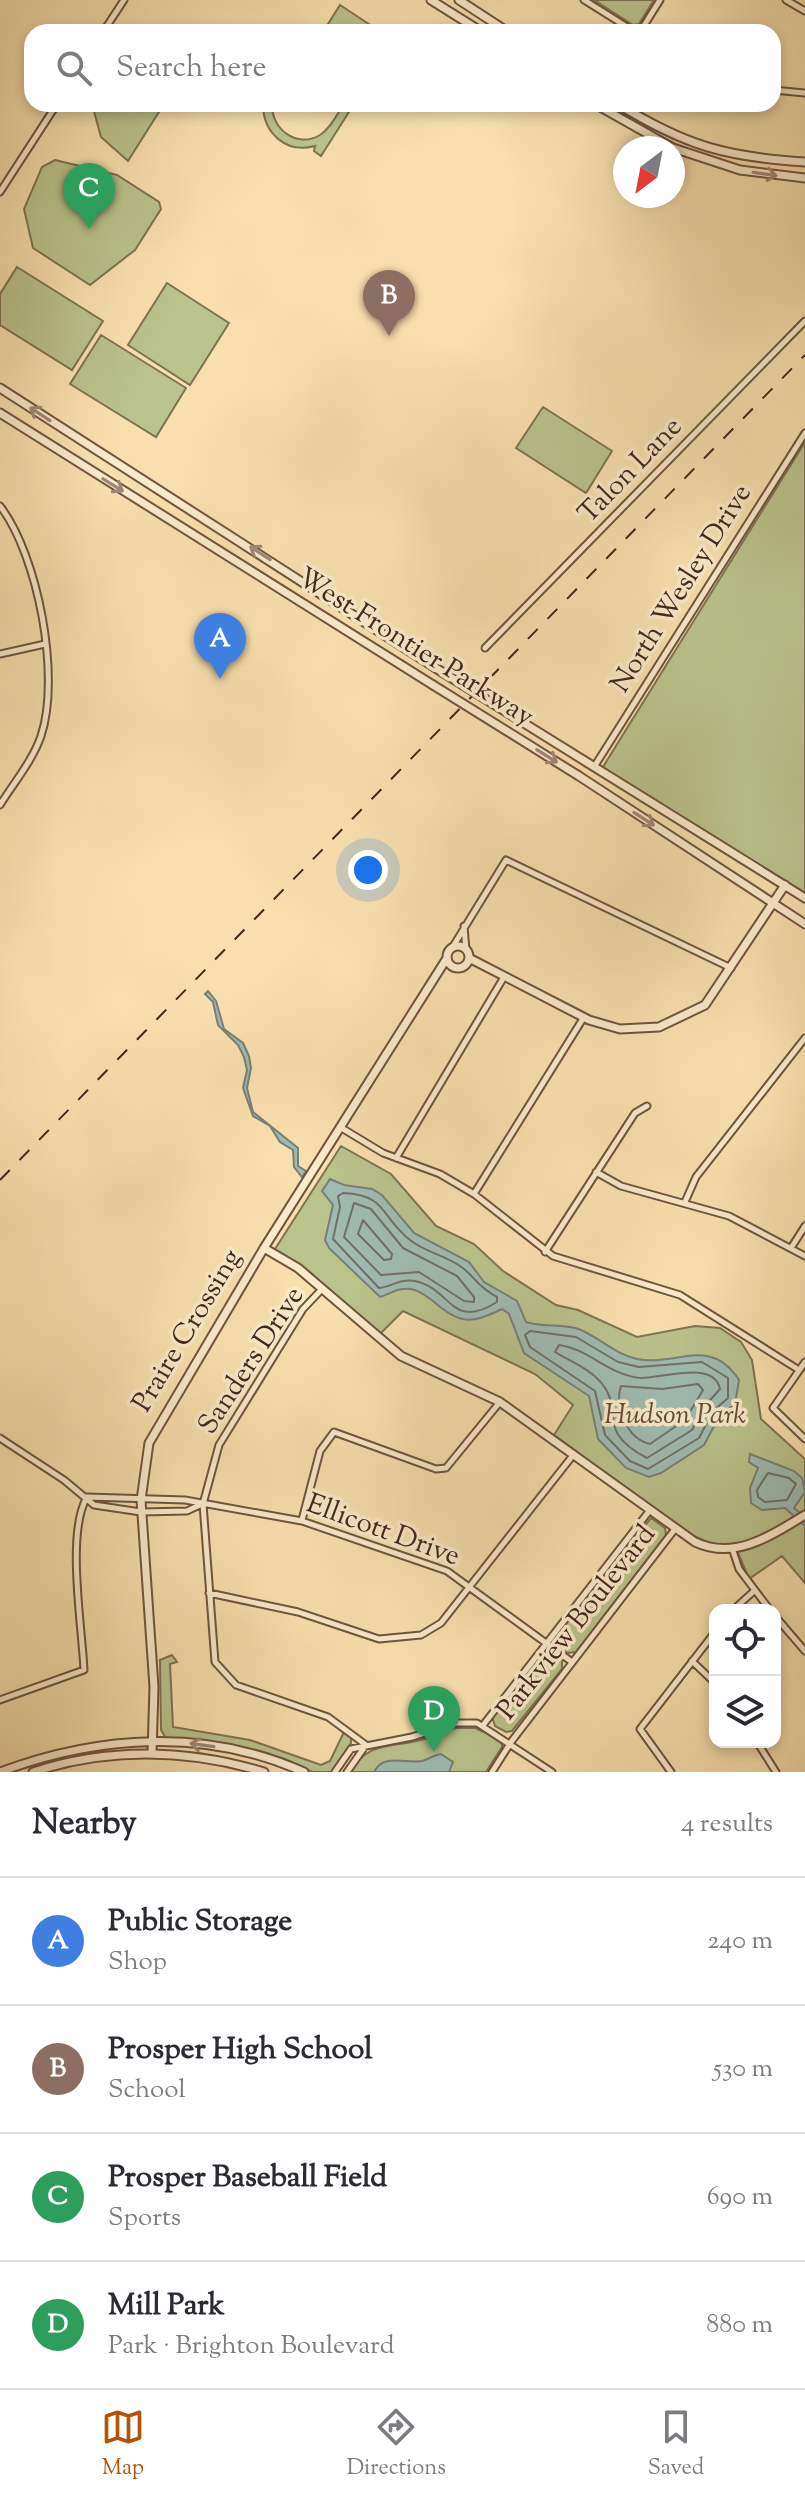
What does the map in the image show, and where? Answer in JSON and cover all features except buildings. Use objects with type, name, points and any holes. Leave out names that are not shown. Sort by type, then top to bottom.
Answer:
[{"type":"street","points":[[108,24],[124,0]]},
{"type":"street","points":[[433,0],[470,24]]},
{"type":"street","points":[[459,0],[496,24]]},
{"type":"street","points":[[584,0],[624,24]]},
{"type":"street","points":[[643,24],[660,0]]},
{"type":"street","points":[[786,0],[805,11]]},
{"type":"street","points":[[781,91],[805,93]]},
{"type":"street","points":[[0,192],[52,112]]},
{"type":"street","points":[[609,112],[652,136]]},
{"type":"street","points":[[632,112],[685,142],[741,157],[805,162]]},
{"type":"street","points":[[685,152],[740,170],[805,178]]},
{"type":"street","points":[[740,170],[741,157]]},
{"type":"street","name":"Talon Lane","points":[[485,648],[805,321]]},
{"type":"street","name":"West Frontier Parkway","points":[[0,388],[442,672],[805,898]]},
{"type":"street","name":"West Frontier Parkway","points":[[0,413],[579,776],[805,924]]},
{"type":"street","name":"North Wesley Drive","points":[[591,765],[805,433]]},
{"type":"street","points":[[0,506],[13,522],[29,557],[45,644],[50,700],[40,739],[0,805]]},
{"type":"street","points":[[0,654],[45,644]]},
{"type":"street","points":[[490,972],[467,954],[452,948],[506,860],[732,969]]},
{"type":"street","points":[[447,958],[453,966],[504,977],[584,1017],[620,1029],[674,1022],[705,1005],[732,969],[785,885]]},
{"type":"street","points":[[463,967],[467,954],[464,925]]},
{"type":"street","name":"Praire Crossing","points":[[152,1753],[154,1687],[141,1512],[149,1443],[158,1422],[264,1248],[452,948]]},
{"type":"street","name":"Praire Crossing","points":[[434,980],[453,966]]},
{"type":"street","points":[[396,1158],[504,977]]},
{"type":"street","points":[[474,1194],[584,1017]]},
{"type":"street","points":[[685,1202],[696,1177],[805,1038]]},
{"type":"street","points":[[545,1252],[635,1113],[647,1106]]},
{"type":"street","points":[[340,1127],[396,1158],[440,1174],[474,1194],[545,1252],[584,1268],[680,1295],[799,1370]]},
{"type":"street","points":[[596,1172],[621,1186],[729,1216],[805,1256]]},
{"type":"street","points":[[791,1248],[805,1226]]},
{"type":"street","points":[[264,1248],[323,1288],[401,1356],[500,1402],[704,1547],[745,1547],[805,1515]]},
{"type":"street","name":"Sanders Drive","points":[[323,1288],[303,1309],[219,1445],[203,1504],[215,1662],[236,1685],[328,1717],[366,1745]]},
{"type":"street","points":[[805,1362],[773,1408],[805,1439]]},
{"type":"street","points":[[302,1521],[320,1451],[334,1432],[436,1469],[446,1468],[500,1402]]},
{"type":"street","name":"Ellicott Drive","points":[[0,1438],[87,1497],[94,1505],[109,1510],[187,1511],[203,1504]]},
{"type":"street","points":[[209,1593],[298,1612],[379,1639],[403,1640],[421,1635],[441,1623],[574,1453]]},
{"type":"street","points":[[0,1700],[84,1670],[76,1535],[79,1511],[87,1497]]},
{"type":"street","name":"Ellicott Drive","points":[[87,1497],[203,1504],[302,1521],[447,1571],[572,1662]]},
{"type":"street","name":"Parkview Boulevard","points":[[484,1724],[650,1510]]},
{"type":"street","name":"Parkview Boulevard","points":[[492,1772],[511,1742],[675,1529]]},
{"type":"street","points":[[732,1548],[739,1569],[765,1604]]},
{"type":"street","points":[[740,1604],[754,1591]]},
{"type":"street","points":[[781,1623],[805,1651]]},
{"type":"street","points":[[671,1772],[640,1729],[709,1640]]},
{"type":"street","points":[[692,1661],[709,1677]]},
{"type":"street","points":[[335,1772],[351,1749],[412,1737],[456,1723],[484,1724],[552,1772]]},
{"type":"street","points":[[0,1772],[56,1752],[153,1740],[224,1748],[304,1772]]},
{"type":"street","points":[[347,1772],[366,1745]]},
{"type":"street","points":[[761,1748],[776,1772]]},
{"type":"street","points":[[33,1772],[92,1758],[152,1753],[221,1760],[264,1772]]},
{"type":"green space","points":[[594,0],[654,0],[639,24],[631,24]]},
{"type":"green space","points":[[340,5],[369,24],[328,24]]},
{"type":"green space","points":[[94,112],[159,112],[128,161],[101,137]]},
{"type":"green space","points":[[273,112],[287,134],[303,140],[324,132],[339,112],[349,112],[321,156],[314,151],[315,146],[295,147],[278,139],[264,114]]},
{"type":"green space","points":[[55,160],[117,175],[159,202],[161,209],[135,250],[90,285],[33,248],[24,209],[42,167]]},
{"type":"green space","points":[[17,267],[103,321],[72,370],[0,325],[0,294]]},
{"type":"green space","points":[[167,283],[229,323],[190,385],[128,345]]},
{"type":"green space","points":[[101,335],[186,388],[156,437],[70,384]]},
{"type":"green space","points":[[543,407],[612,451],[586,493],[516,448]]},
{"type":"green space","points":[[805,442],[805,898],[601,770]]},
{"type":"green space","name":"Hudson Park","points":[[341,1146],[391,1174],[436,1226],[474,1244],[503,1271],[556,1305],[578,1310],[637,1337],[695,1326],[720,1328],[741,1342],[752,1360],[761,1419],[805,1459],[805,1583],[782,1556],[749,1579],[736,1548],[712,1544],[687,1533],[554,1435],[573,1405],[535,1374],[403,1311],[376,1338],[311,1273],[275,1249]]},
{"type":"green space","points":[[651,1518],[665,1528],[666,1535],[576,1652],[567,1653],[556,1644],[555,1637]]},
{"type":"green space","points":[[544,1651],[562,1661],[562,1669],[512,1731],[506,1732],[495,1726],[492,1717]]},
{"type":"green space","points":[[172,1655],[177,1662],[170,1664],[173,1727],[250,1740],[321,1765],[330,1761],[344,1732],[351,1736],[351,1743],[333,1772],[313,1772],[275,1758],[166,1738],[161,1730],[160,1660]]},
{"type":"green space","points":[[456,1728],[475,1728],[502,1740],[502,1747],[486,1772],[350,1772],[362,1757],[376,1749],[418,1741]]},
{"type":"water","points":[[208,991],[216,1001],[224,1029],[243,1043],[249,1056],[251,1068],[247,1088],[253,1112],[298,1148],[298,1166],[306,1171],[302,1177],[294,1167],[293,1150],[280,1142],[270,1126],[253,1116],[243,1088],[247,1070],[244,1057],[238,1045],[218,1025],[213,1002],[205,994]]},
{"type":"water","points":[[330,1179],[344,1185],[372,1189],[382,1195],[414,1233],[469,1262],[484,1282],[517,1301],[526,1322],[575,1328],[637,1359],[704,1356],[716,1359],[739,1380],[735,1404],[719,1417],[704,1445],[661,1473],[649,1477],[626,1468],[598,1439],[589,1396],[524,1353],[509,1314],[502,1309],[466,1320],[411,1289],[380,1297],[329,1248],[325,1240],[333,1205],[322,1191]]},
{"type":"water","points":[[750,1454],[794,1471],[802,1478],[805,1492],[794,1508],[805,1517],[805,1526],[785,1508],[762,1510],[751,1503],[750,1488],[758,1468],[749,1462]]},
{"type":"water","points":[[441,1754],[453,1762],[449,1772],[374,1772],[378,1766],[389,1761],[422,1761]]},
{"type":"railway","points":[[0,1180],[805,355]]},
{"type":"place","name":"Prosper Baseball Field","points":[[89,229]]},
{"type":"place","name":"Prosper High School","points":[[389,336]]},
{"type":"place","name":"Public Storage","points":[[220,679]]},
{"type":"place","name":"Mill Park","points":[[434,1752]]}]
